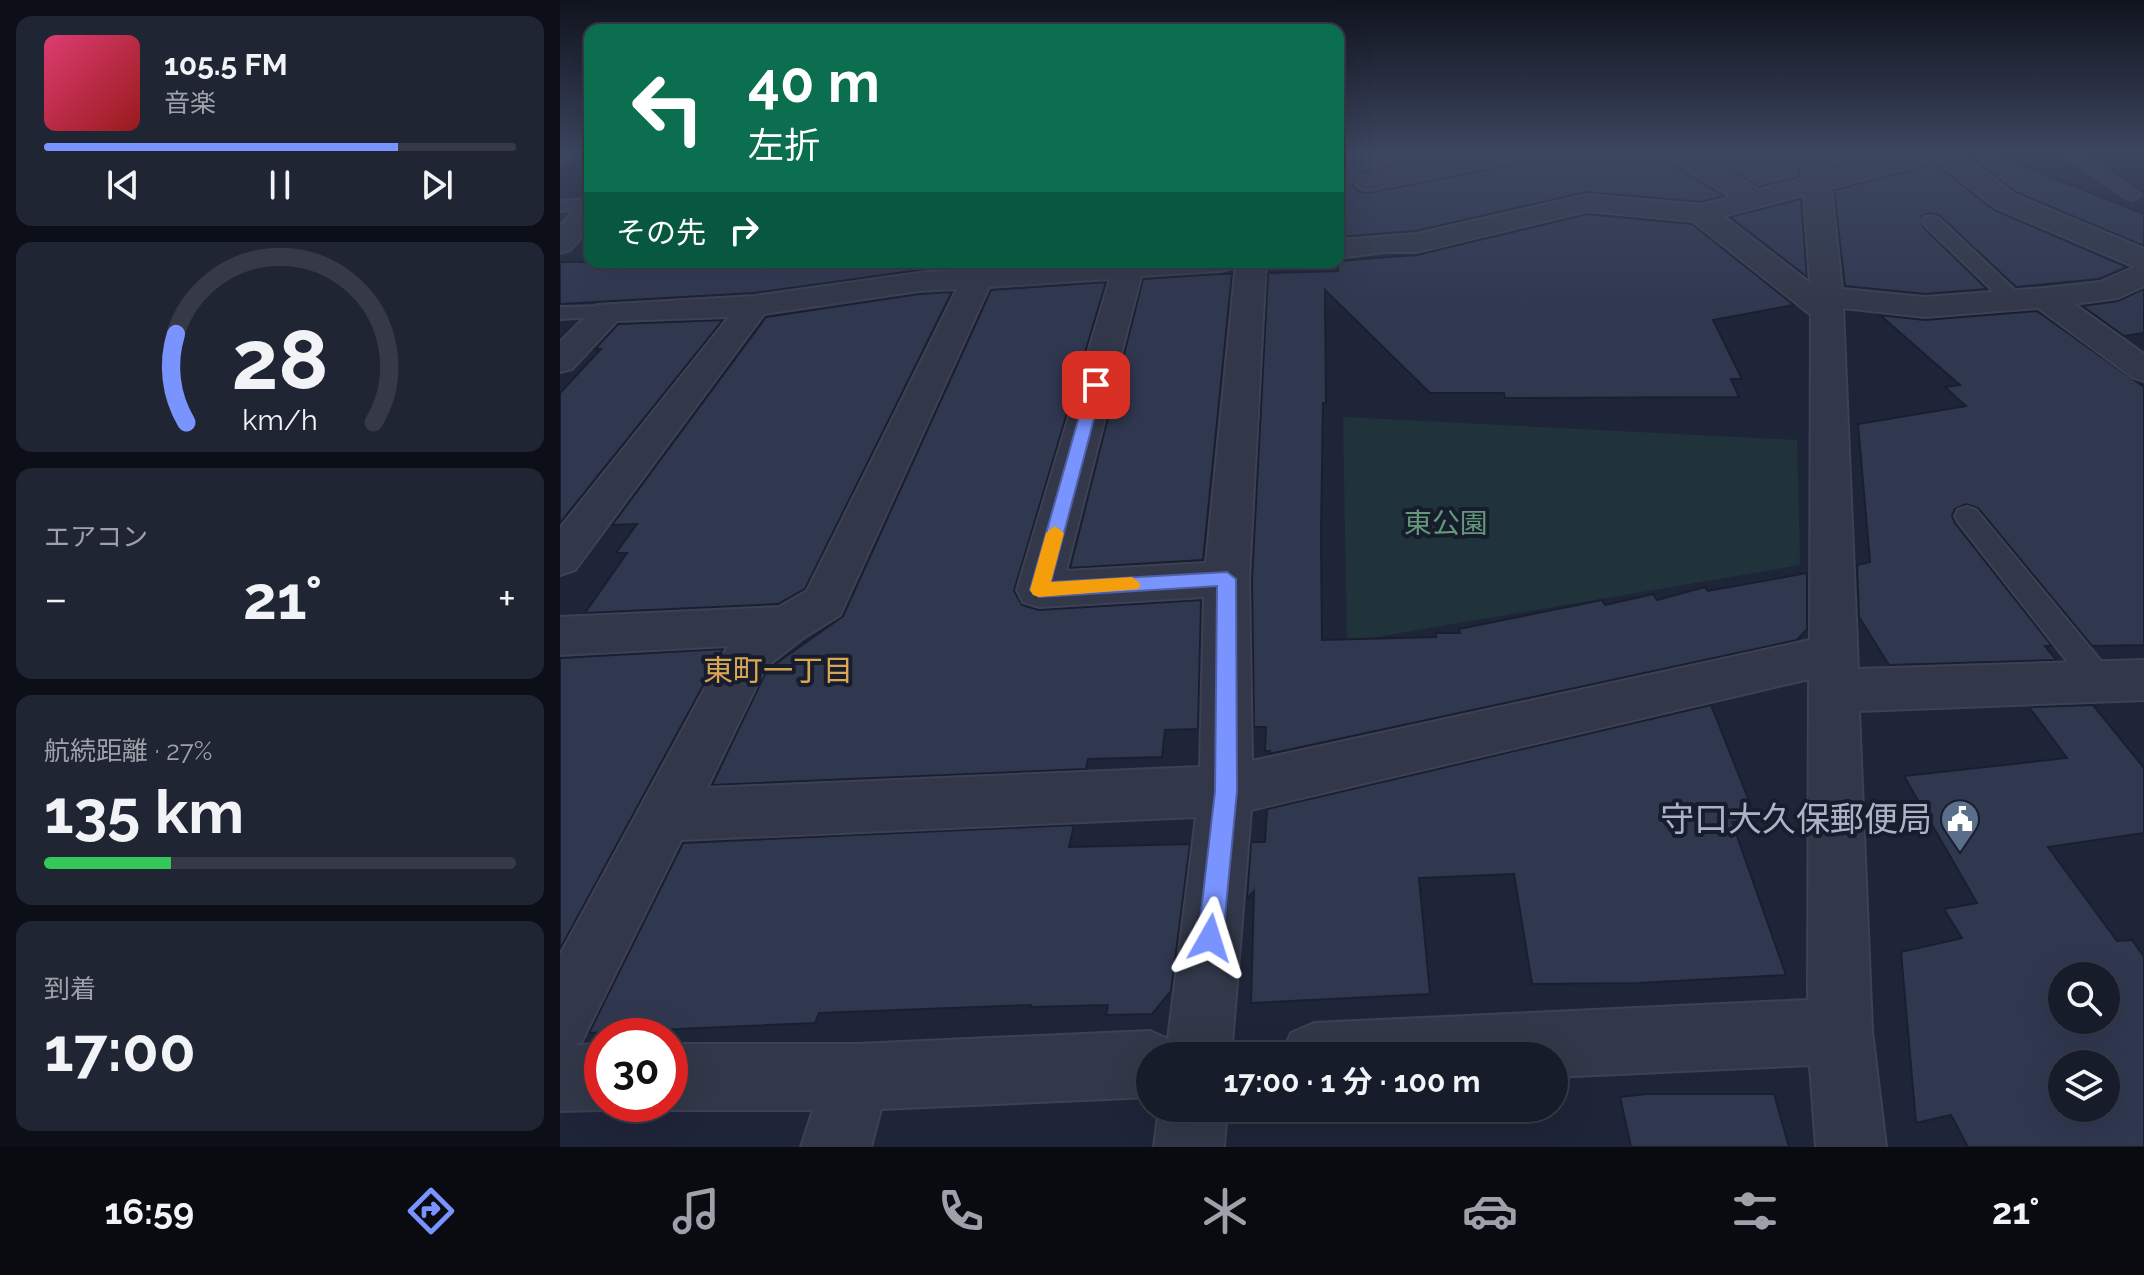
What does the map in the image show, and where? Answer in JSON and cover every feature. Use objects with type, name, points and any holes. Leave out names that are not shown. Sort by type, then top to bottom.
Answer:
[{"type":"street","points":[[1375,207],[1385,243]]},
{"type":"street","points":[[1344,248],[1416,243],[1572,207]]},
{"type":"street","points":[[1627,207],[1701,213],[1726,207]]},
{"type":"street","points":[[1818,207],[1827,305],[1840,1031],[1851,1147]]},
{"type":"street","points":[[2018,207],[2144,260]]},
{"type":"street","points":[[1701,213],[1827,305],[1925,307],[2029,299],[2107,291],[2144,274]]},
{"type":"street","points":[[560,244],[584,214]]},
{"type":"street","points":[[560,362],[608,312],[754,306],[920,272],[978,277],[1141,268]]},
{"type":"street","points":[[1199,1042],[1226,791],[1227,579],[1251,268]]},
{"type":"street","points":[[1128,269],[1039,590],[1227,579]]},
{"type":"street","points":[[560,1019],[748,655],[787,625],[824,603],[978,277]]},
{"type":"street","points":[[2107,291],[2144,308]]},
{"type":"street","points":[[2029,299],[2144,370]]},
{"type":"street","points":[[560,559],[754,306]]},
{"type":"street","points":[[560,636],[787,625]]},
{"type":"street","points":[[663,815],[1226,791],[1835,672],[2122,680]]},
{"type":"street","points":[[1568,1044],[1840,1031]]},
{"type":"street","points":[[688,1077],[857,1077],[1136,1065]]},
{"type":"street","points":[[560,1078],[584,1077]]},
{"type":"street","points":[[836,1147],[857,1077]]},
{"type":"street","points":[[1189,1147],[1192,1122]]},
{"type":"lane","points":[[1931,221],[2029,299]]},
{"type":"lane","points":[[560,313],[608,312]]},
{"type":"lane","points":[[1967,516],[2122,680]]},
{"type":"green space","name":"東公園","points":[[1343,417],[1797,440],[1800,565],[1347,642]]},
{"type":"building","points":[[1344,207],[1523,207],[1416,231],[1344,237]]},
{"type":"building","points":[[1771,207],[1802,207],[1807,277],[1730,217]]},
{"type":"building","points":[[1836,207],[1990,207],[2127,267],[2099,279],[2016,287],[1939,215],[1930,213],[1922,216],[1923,227],[1987,289],[1925,294],[1845,286]]},
{"type":"building","points":[[2050,207],[2125,207],[2144,214],[2144,246]]},
{"type":"building","points":[[1587,214],[1692,224],[1794,305],[1713,320],[1742,379],[1731,379],[1739,397],[1505,398],[1504,393],[1430,393],[1325,290],[1322,640],[1436,637],[1436,633],[1460,633],[1459,629],[1602,600],[1605,605],[1653,594],[1657,600],[1705,587],[1708,591],[1807,573],[1807,629],[1797,640],[1269,754],[1270,751],[1265,751],[1266,727],[1254,727],[1252,579],[1268,273],[1338,271],[1338,268],[1344,268],[1344,261],[1417,255]]},
{"type":"building","points":[[560,262],[584,262],[584,268],[947,268],[754,293],[560,304]]},
{"type":"building","points":[[1232,274],[1203,560],[1070,568],[1143,279]]},
{"type":"building","points":[[1106,282],[1014,591],[1022,605],[1039,610],[1201,600],[1198,729],[1165,730],[1162,757],[1088,759],[1086,769],[712,785],[767,670],[843,616],[991,290]]},
{"type":"building","points":[[2144,289],[2144,333],[2124,336],[2082,306],[2118,301]]},
{"type":"building","points":[[952,292],[805,589],[778,604],[585,613],[627,553],[616,553],[637,524],[612,525],[766,317],[919,294]]},
{"type":"building","points":[[2037,311],[2144,387],[2144,645],[2092,646],[1978,508],[1966,504],[1955,509],[1952,515],[1955,523],[2052,646],[2045,646],[2056,660],[1889,665],[1859,617],[1857,565],[1870,562],[1858,424],[1966,406],[1945,387],[1960,385],[1880,315],[1925,320]]},
{"type":"building","points":[[723,320],[560,523],[560,393],[601,349],[595,349],[618,324]]},
{"type":"building","points":[[723,649],[560,949],[560,658]]},
{"type":"building","points":[[1711,705],[1757,821],[1732,822],[1786,975],[1639,983],[1532,984],[1514,874],[1419,878],[1430,994],[1251,1003],[1254,891],[1247,899],[1251,842],[1265,842],[1267,809]]},
{"type":"building","points":[[2093,705],[2144,768],[2144,833],[2048,847],[2117,941],[2132,940],[2144,957],[2144,1147],[1968,1147],[1951,1115],[1916,1123],[1901,952],[1962,938],[1944,909],[1977,903],[1904,776],[2067,758],[2029,707]]},
{"type":"building","points":[[1074,825],[1069,847],[1190,844],[1171,991],[1152,1014],[1106,1015],[1108,1005],[1031,1005],[819,1013],[815,1023],[688,1029],[688,1018],[596,1018],[683,843]]},
{"type":"building","points":[[1646,1094],[1774,1094],[1789,1147],[1631,1147],[1620,1097]]},
{"type":"slow traffic","points":[[1055,533],[1039,590],[1132,584]]},
{"type":"place","name":"守口大久保郵便局","points":[[1960,853]]},
{"type":"district","name":"東町一丁目","points":[[778,670]]},
{"type":"route","points":[[1096,385],[1039,590],[1227,579],[1226,791],[1210,938]]}]
